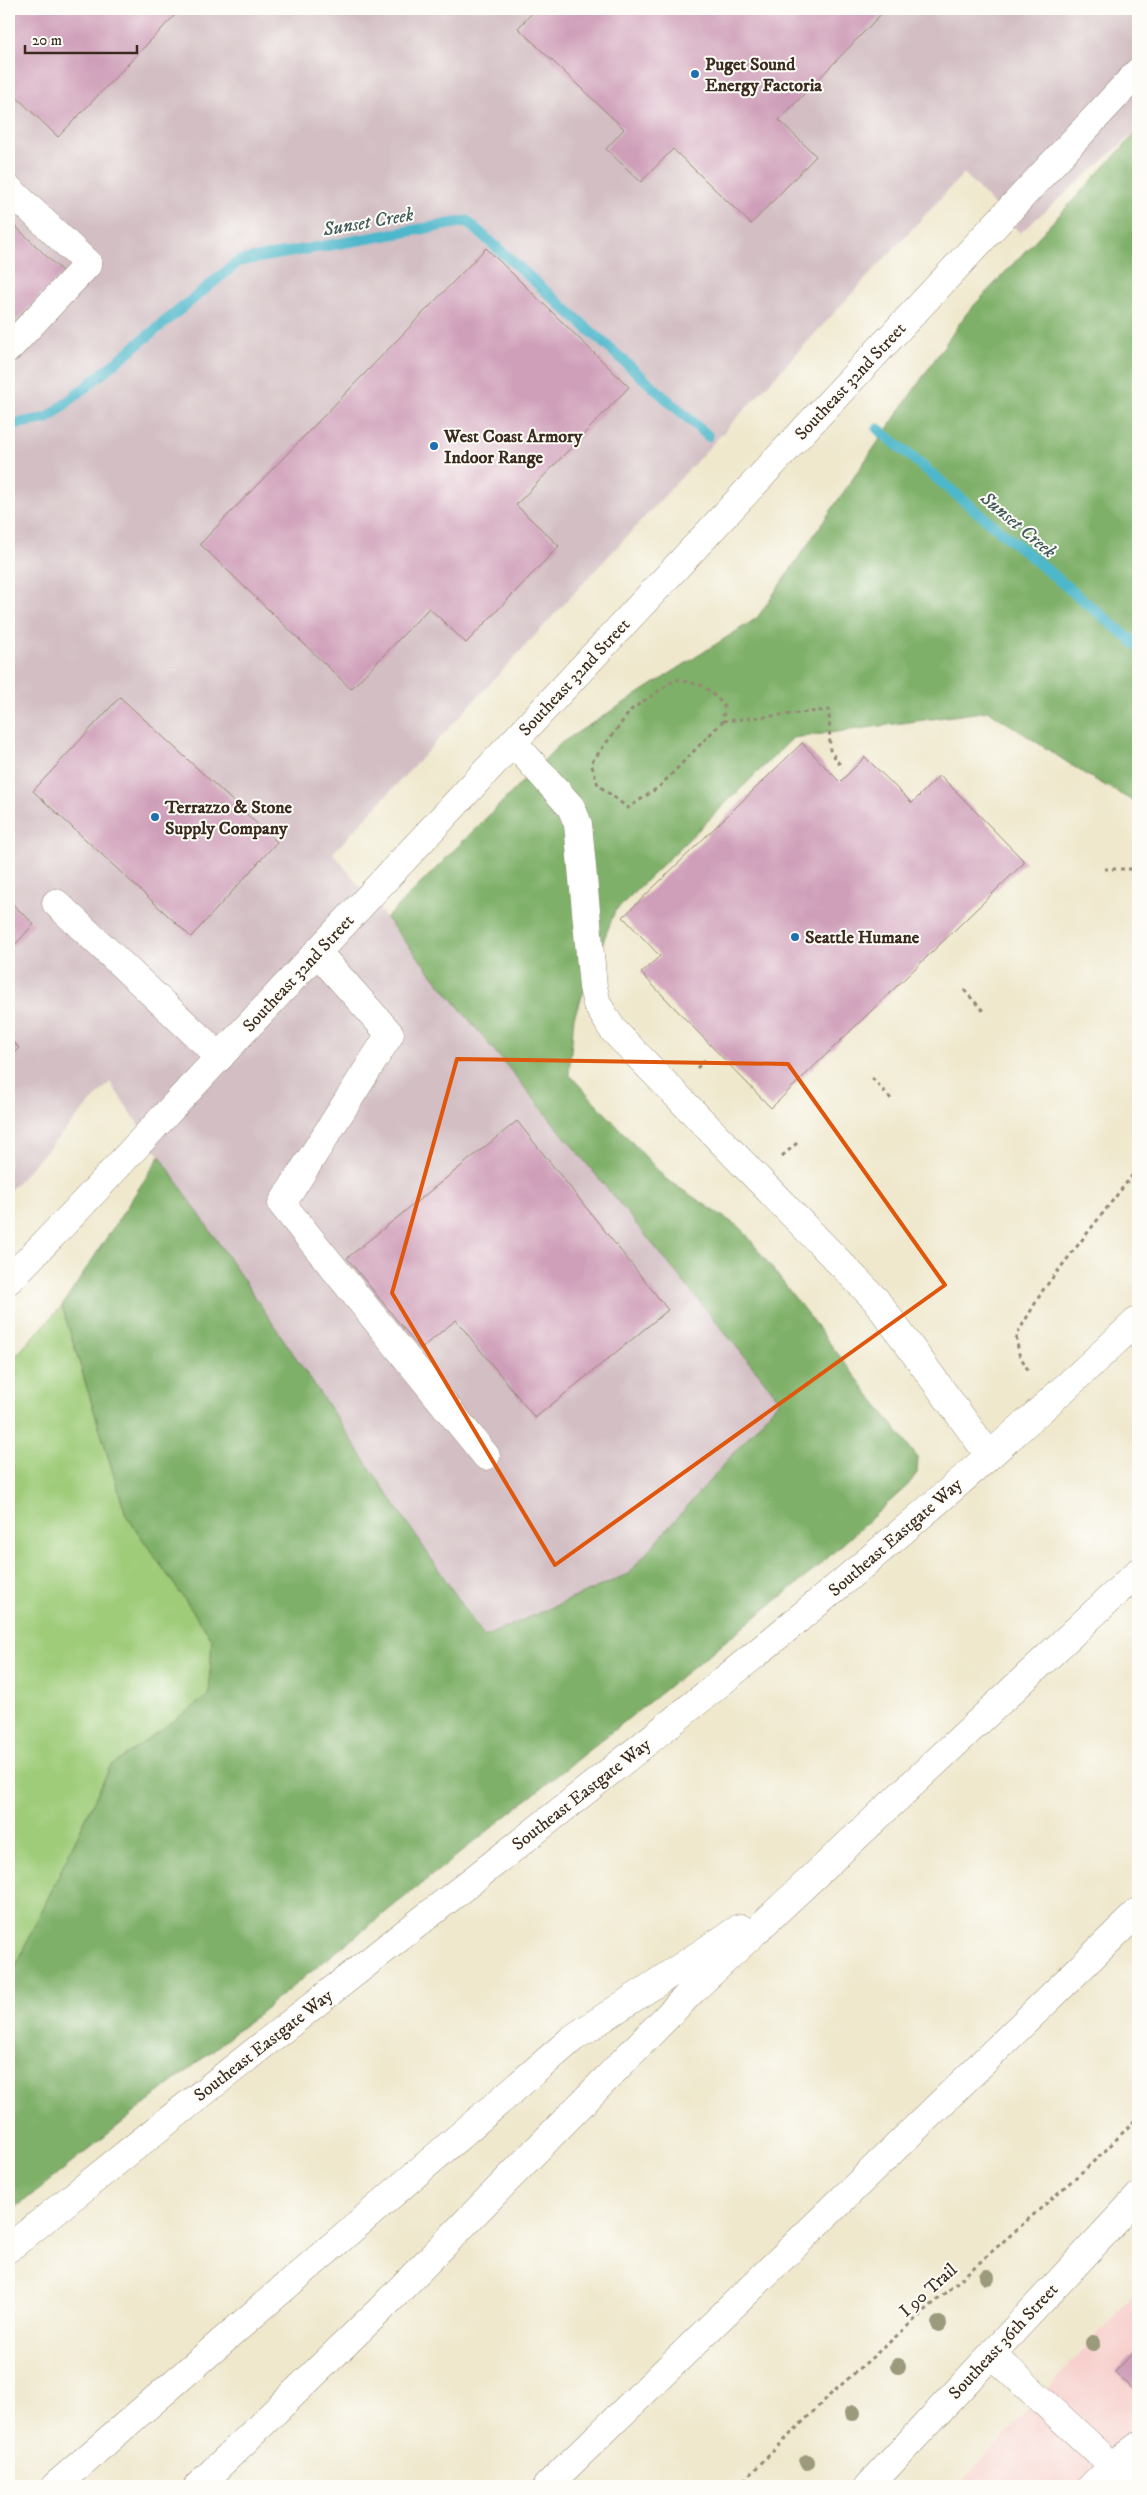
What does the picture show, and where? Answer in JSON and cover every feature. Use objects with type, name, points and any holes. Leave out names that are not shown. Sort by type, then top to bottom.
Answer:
[{"type":"main road","name":"Southeast 32nd Street","points":[[9,1280],[220,1057],[1138,72]]},
{"type":"main road","points":[[9,189],[88,264],[9,348]]},
{"type":"main road","points":[[513,742],[571,807],[578,824],[593,987],[597,1004],[613,1030],[875,1298],[989,1455]]},
{"type":"main road","points":[[56,903],[220,1057]]},
{"type":"main road","points":[[317,952],[390,1034],[282,1204],[486,1456]]},
{"type":"main road","name":"Southeast Eastgate Way","points":[[9,2248],[242,2061],[598,1782],[818,1604],[1070,1385],[1138,1320]]},
{"type":"main road","points":[[198,2486],[380,2310],[693,1990],[1138,1572]]},
{"type":"main road","points":[[55,2486],[573,2038],[804,1886]]},
{"type":"main road","points":[[547,2486],[1138,1912]]},
{"type":"main road","name":"Southeast 36th Street","points":[[868,2486],[1138,2197]]},
{"type":"main road","points":[[992,2354],[1134,2486]]},
{"type":"main road","points":[[1092,2486],[1112,2466],[1138,2446]]},
{"type":"path","points":[[723,721],[724,705],[704,686],[676,679],[632,709],[591,763],[598,785],[628,808],[659,787],[723,721],[829,710],[830,750],[842,768]]},
{"type":"path","points":[[1104,869],[1138,870]]},
{"type":"path","points":[[964,990],[985,1012]]},
{"type":"path","points":[[872,1078],[894,1101]]},
{"type":"path","points":[[1028,1370],[1018,1354],[1016,1336],[1043,1290],[1138,1168]]},
{"type":"path","name":"I 90 Trail","points":[[738,2486],[832,2393],[1101,2155],[1138,2117]]},
{"type":"highlighted area","points":[[457,1059],[788,1064],[945,1285],[555,1565],[392,1293]]},
{"type":"shaded area","points":[[9,9],[1138,9],[1138,130],[1020,233],[964,173],[333,853],[780,1400],[628,1574],[484,1637],[110,1082],[9,1191]]},
{"type":"shaded area","points":[[1138,2290],[1138,2486],[958,2486]]},
{"type":"green space","points":[[1138,131],[1138,804],[1085,774],[989,711],[793,738],[615,911],[574,1017],[569,1074],[666,1179],[742,1229],[918,1458],[917,1473],[908,1485],[812,1572],[9,2213],[9,1980],[110,1767],[209,1695],[212,1639],[126,1515],[62,1306],[160,1156],[484,1637],[628,1574],[780,1400],[386,918],[561,743],[757,618],[966,314]]},
{"type":"green space","points":[[62,1306],[126,1515],[212,1639],[209,1696],[110,1767],[9,1980],[9,1363]]},
{"type":"building","points":[[9,9],[171,9],[176,14],[58,137],[9,90]]},
{"type":"building","name":"Puget Sound Energy Factoria","points":[[536,9],[886,9],[779,120],[816,156],[751,224],[673,149],[641,182],[606,149],[624,129],[518,28]]},
{"type":"building","points":[[9,220],[63,272],[9,327]]},
{"type":"building","name":"West Coast Armory Indoor Range","points":[[486,248],[629,387],[516,505],[559,546],[466,643],[429,608],[351,689],[200,544]]},
{"type":"building","name":"Terrazzo & Stone Supply Company","points":[[120,697],[277,842],[191,937],[33,791]]},
{"type":"building","name":"Seattle Humane","points":[[802,743],[840,782],[865,757],[912,803],[940,775],[1025,862],[771,1108],[641,973],[660,956],[623,917]]},
{"type":"building","points":[[9,901],[34,924],[14,946],[9,941]]},
{"type":"building","points":[[9,1038],[19,1048],[9,1058]]},
{"type":"building","points":[[517,1121],[668,1310],[535,1418],[456,1320],[420,1349],[347,1258]]},
{"type":"building","points":[[1138,2348],[1138,2394],[1115,2372]]},
{"type":"waterway","name":"Sunset Creek","points":[[9,425],[48,418],[239,261],[467,221],[708,436]]},
{"type":"waterway","name":"Sunset Creek","points":[[878,429],[1138,646]]},
{"type":"place","name":"Puget Sound Energy Factoria","points":[[695,74]]},
{"type":"place","name":"West Coast Armory Indoor Range","points":[[434,446]]},
{"type":"place","name":"Terrazzo & Stone Supply Company","points":[[155,817]]},
{"type":"place","name":"Seattle Humane","points":[[795,937]]}]
